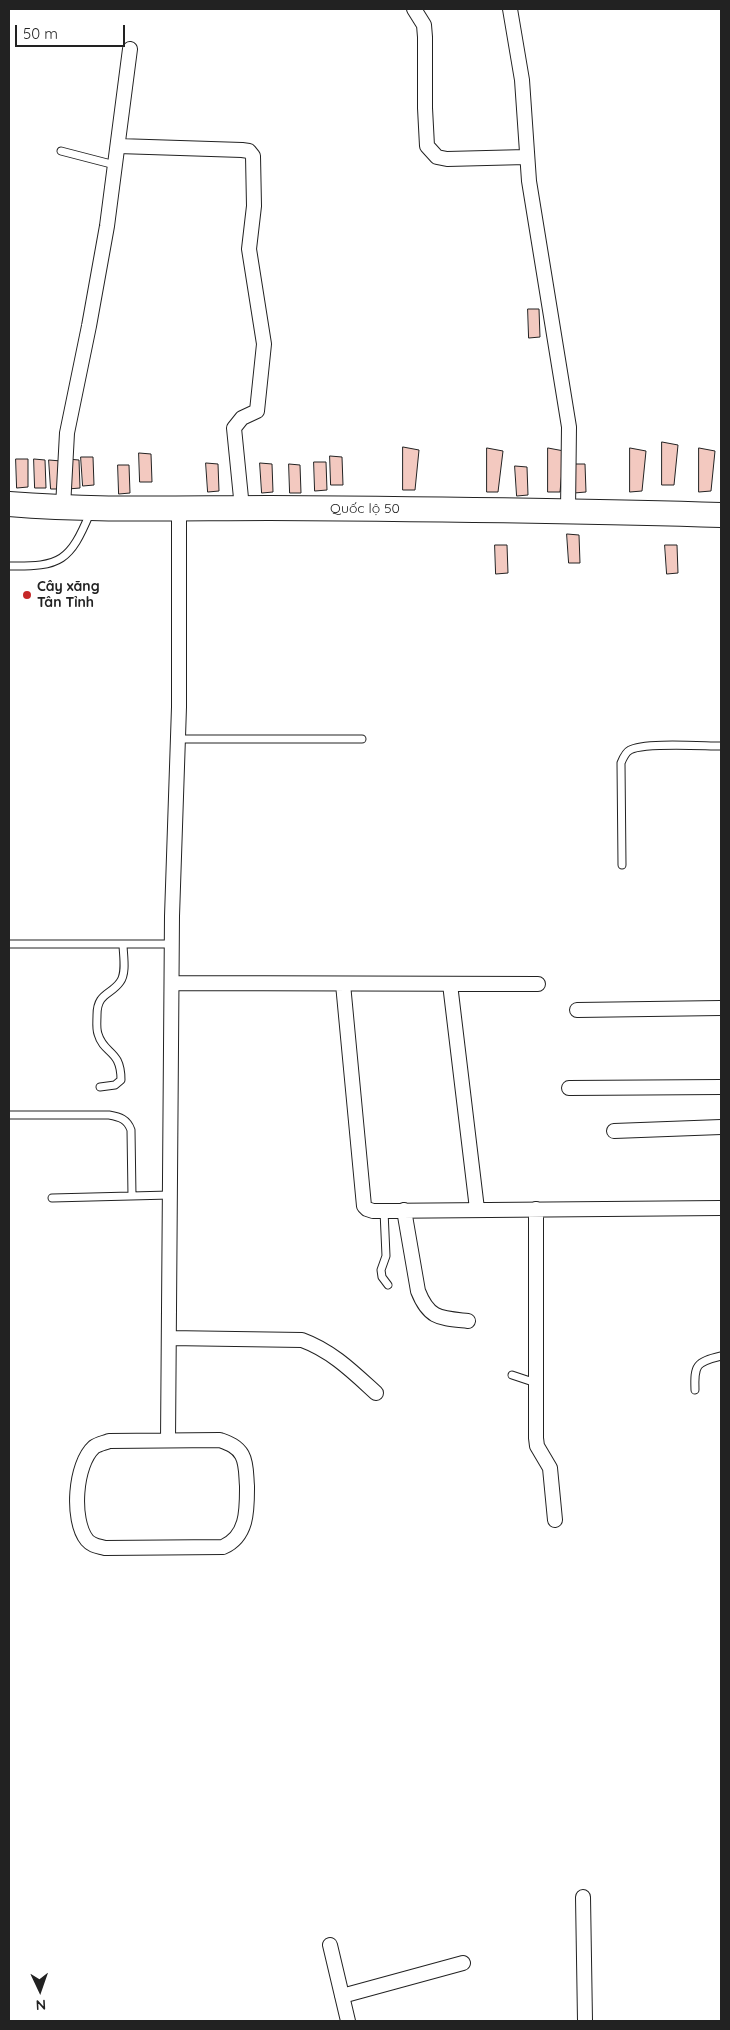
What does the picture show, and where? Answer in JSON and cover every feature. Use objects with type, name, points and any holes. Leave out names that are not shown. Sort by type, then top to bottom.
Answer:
[{"type":"highway","name":"Quốc lộ 50","points":[[9,504],[179,510],[242,508],[568,510],[721,515]]},
{"type":"street","points":[[414,9],[424,25],[427,146],[437,157],[448,160],[526,157]]},
{"type":"street","points":[[510,9],[522,80],[526,157],[569,427],[568,510]]},
{"type":"street","points":[[63,507],[66,433],[89,326],[116,165],[130,49]]},
{"type":"street","points":[[118,146],[242,150],[249,151],[253,156],[254,206],[249,248],[264,344],[257,411],[242,418],[234,428],[242,508]]},
{"type":"street","points":[[168,1440],[172,944],[178,739],[179,510]]},
{"type":"street","points":[[172,983],[538,984]]},
{"type":"street","points":[[342,984],[364,1206],[367,1210],[721,1208]]},
{"type":"street","points":[[450,984],[477,1209]]},
{"type":"street","points":[[577,1010],[721,1008]]},
{"type":"street","points":[[569,1088],[721,1087]]},
{"type":"street","points":[[614,1131],[721,1127]]},
{"type":"street","points":[[536,1209],[536,1438],[537,1446],[550,1468],[555,1520]]},
{"type":"street","points":[[404,1210],[418,1290],[422,1299],[430,1312],[437,1317],[468,1321]]},
{"type":"street","points":[[169,1338],[302,1340],[316,1346],[341,1362],[376,1393]]},
{"type":"street","points":[[168,1440],[220,1440],[231,1444],[242,1454],[246,1470],[247,1513],[244,1523],[231,1544],[223,1547],[105,1548],[93,1545],[87,1539],[81,1527],[77,1508],[79,1477],[86,1458],[96,1446],[109,1441],[168,1440]]},
{"type":"street","points":[[583,1897],[586,2021]]},
{"type":"street","points":[[330,1945],[348,2021]]},
{"type":"street","points":[[342,1996],[464,1963]]},
{"type":"lane","points":[[61,151],[116,165]]},
{"type":"lane","points":[[9,566],[48,564],[61,558],[72,549],[92,508]]},
{"type":"lane","points":[[178,739],[362,740]]},
{"type":"lane","points":[[622,865],[621,762],[624,756],[630,750],[643,746],[721,746]]},
{"type":"lane","points":[[9,944],[172,944]]},
{"type":"lane","points":[[100,1087],[115,1086],[120,1080],[119,1062],[102,1043],[96,1023],[97,1010],[104,994],[120,983],[123,975],[123,944]]},
{"type":"lane","points":[[9,1115],[109,1115],[122,1117],[129,1124],[131,1130],[132,1196]]},
{"type":"lane","points":[[52,1198],[170,1195]]},
{"type":"lane","points":[[384,1211],[386,1256],[381,1270],[382,1277],[388,1285]]},
{"type":"lane","points":[[696,1390],[694,1370],[699,1364],[721,1356]]},
{"type":"lane","points":[[512,1376],[536,1383]]},
{"type":"building","points":[[528,309],[539,309],[540,337],[529,338]]},
{"type":"building","points":[[662,442],[678,445],[674,485],[662,485]]},
{"type":"building","points":[[403,447],[419,450],[415,490],[403,490]]},
{"type":"building","points":[[487,448],[503,451],[498,492],[487,492]]},
{"type":"building","points":[[548,448],[564,451],[560,492],[548,492]]},
{"type":"building","points":[[630,448],[646,451],[642,491],[630,492]]},
{"type":"building","points":[[699,448],[715,451],[711,491],[699,492]]},
{"type":"building","points":[[139,453],[151,454],[152,482],[140,482]]},
{"type":"building","points":[[330,456],[342,457],[343,485],[331,485]]},
{"type":"building","points":[[81,457],[93,457],[94,485],[83,486]]},
{"type":"building","points":[[16,459],[28,459],[28,487],[17,488]]},
{"type":"building","points":[[34,459],[45,460],[46,488],[35,488]]},
{"type":"building","points":[[67,459],[79,460],[80,488],[68,489]]},
{"type":"building","points":[[49,460],[61,461],[62,489],[51,489]]},
{"type":"building","points":[[314,462],[326,462],[327,490],[315,491]]},
{"type":"building","points":[[206,463],[218,464],[219,491],[208,492]]},
{"type":"building","points":[[260,463],[272,464],[273,492],[262,493]]},
{"type":"building","points":[[289,464],[300,465],[301,493],[290,493]]},
{"type":"building","points":[[573,464],[585,464],[586,492],[574,493]]},
{"type":"building","points":[[118,465],[129,465],[130,493],[119,494]]},
{"type":"building","points":[[515,466],[527,467],[528,495],[517,496]]},
{"type":"building","points":[[567,534],[579,535],[580,563],[569,563]]},
{"type":"building","points":[[495,545],[507,545],[508,573],[496,574]]},
{"type":"building","points":[[665,545],[677,545],[678,573],[667,574]]},
{"type":"place","name":"Cây xăng Tân Tỉnh","points":[[27,595]]}]
